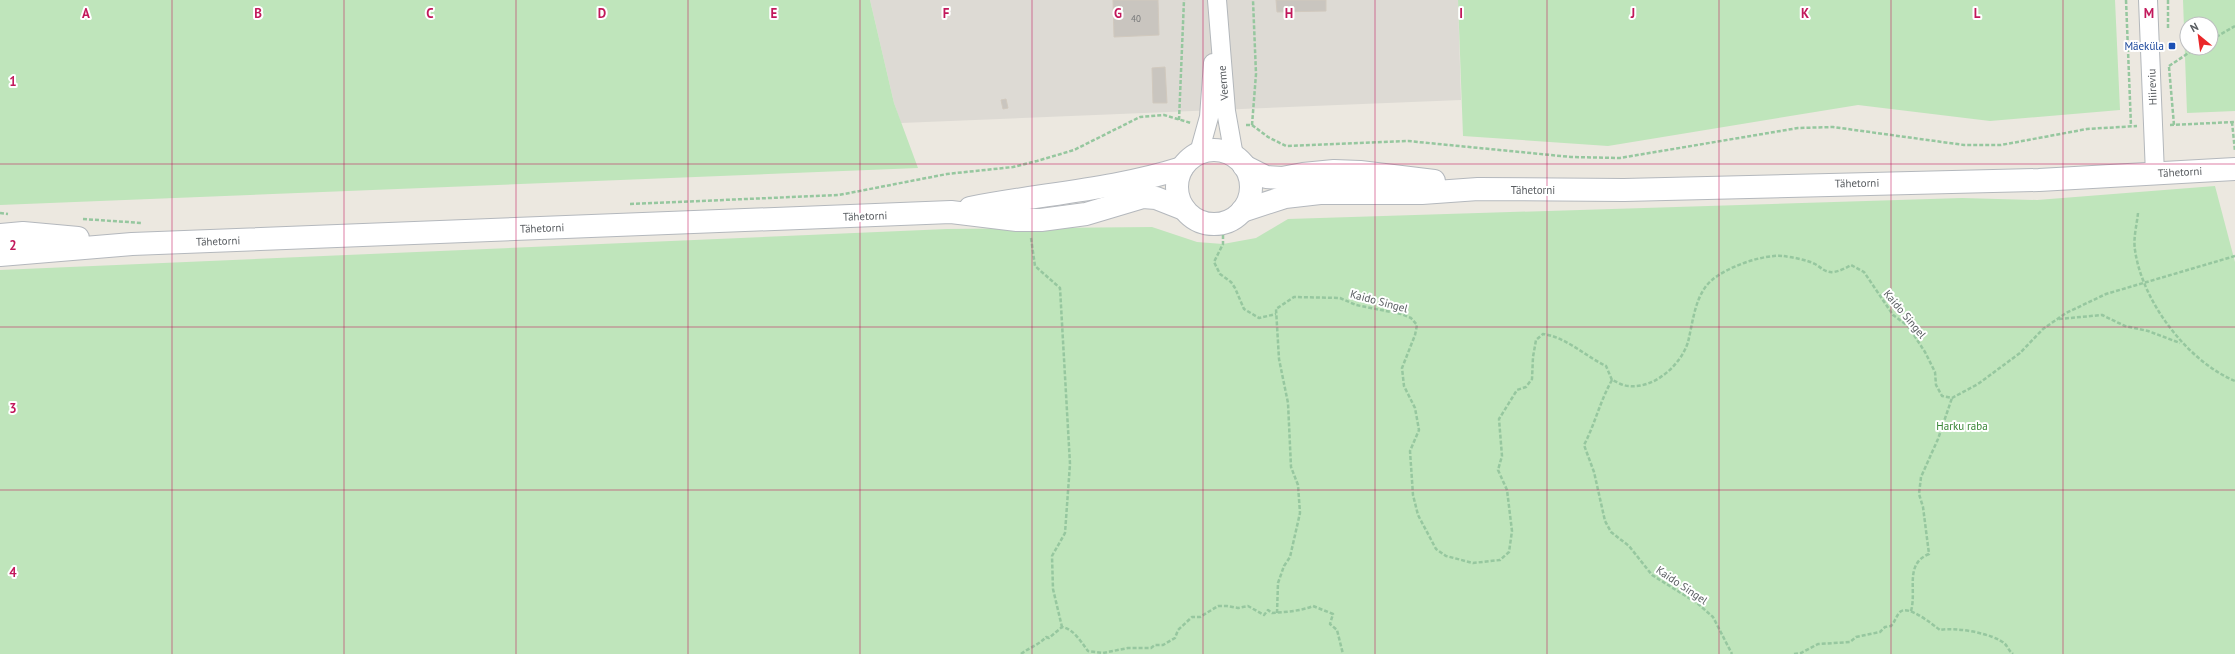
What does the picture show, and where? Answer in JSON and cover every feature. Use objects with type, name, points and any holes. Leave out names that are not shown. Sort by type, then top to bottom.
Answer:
[{"type":"street","name":"Hiireviu","points":[[2148,0],[2154,174]]},
{"type":"street","name":"Veerme","points":[[1199,153],[1209,117],[1217,5]]},
{"type":"street","name":"Veerme","points":[[1217,5],[1226,111],[1239,161]]},
{"type":"street","points":[[1220,150],[1239,161],[1249,176],[1251,188],[1248,200],[1242,211],[1229,221],[1213,224],[1197,220],[1184,209],[1179,200],[1177,189],[1178,178],[1182,168],[1189,159],[1199,153],[1220,150]]},
{"type":"street","name":"Tähetorni","points":[[1239,161],[1266,177],[1282,178],[1303,174],[1360,172],[1453,183],[1478,189]]},
{"type":"street","name":"Tähetorni","points":[[951,212],[1014,199],[1111,185],[1182,168]]},
{"type":"street","name":"Tähetorni","points":[[1242,211],[1285,196],[1320,193],[1435,192],[1478,189],[1624,190],[2039,180],[2235,169]]},
{"type":"street","name":"Tähetorni","points":[[0,255],[132,244],[951,212],[1017,220],[1041,220],[1086,214],[1143,197],[1156,198],[1184,209]]},
{"type":"street","name":"Tähetorni","points":[[0,235],[23,233],[132,244]]},
{"type":"path","points":[[1179,120],[1184,0]]},
{"type":"path","points":[[1252,125],[1256,74],[1253,0]]},
{"type":"path","points":[[2126,0],[2131,126]]},
{"type":"path","points":[[2168,0],[2168,30]]},
{"type":"path","points":[[2219,35],[2235,26]]},
{"type":"path","points":[[2169,66],[2184,56]]},
{"type":"path","points":[[2169,60],[2174,125]]},
{"type":"path","points":[[2232,122],[2235,156]]},
{"type":"path","points":[[2138,213],[2135,249],[2145,283],[2165,321],[2181,343],[2221,376],[2235,381]]},
{"type":"path","points":[[1223,235],[1223,244],[1214,262],[1220,274],[1235,288],[1244,309],[1259,318],[1276,314],[1279,359],[1288,403],[1291,467],[1298,485],[1300,513],[1290,557],[1284,566],[1278,583],[1277,613]]},
{"type":"path","points":[[1030,236],[1035,266],[1060,288],[1070,464],[1065,533],[1052,556],[1053,589],[1062,627]]},
{"type":"path","name":"Kaido Singel","points":[[1276,314],[1276,309],[1294,297],[1340,298],[1356,305],[1400,314],[1411,318],[1416,325],[1415,335],[1402,368],[1404,386],[1415,408],[1419,430],[1410,451],[1413,495],[1418,515],[1436,549],[1446,556],[1460,561],[1473,563],[1500,560],[1509,552],[1512,531],[1507,490],[1498,470],[1502,456],[1499,419],[1517,390],[1526,387],[1532,379],[1533,357],[1536,340],[1543,334],[1555,335],[1592,360],[1606,366],[1612,380],[1628,386],[1646,386],[1661,377],[1680,357],[1688,342],[1689,328],[1698,303],[1711,280],[1762,257],[1783,256],[1815,264],[1821,270],[1833,272],[1851,266],[1864,272],[1879,297],[1893,315],[1908,326],[1925,352],[1935,372],[1936,385],[1942,396],[1952,398]]},
{"type":"path","points":[[1911,611],[1914,601],[1912,592],[1916,563],[1920,558],[1929,554],[1923,507],[1919,494],[1921,477],[1938,438],[1952,398],[1978,384],[2020,353],[2043,329],[2058,319],[2106,294],[2235,256]]},
{"type":"path","points":[[2058,319],[2102,315],[2125,326],[2148,330],[2181,343]]},
{"type":"path","name":"Kaido Singel","points":[[1612,380],[1604,394],[1592,429],[1584,445],[1594,472],[1605,521],[1611,532],[1629,546],[1652,576],[1697,603],[1713,616],[1732,654]]},
{"type":"path","points":[[1062,627],[1067,628],[1076,635],[1088,651],[1103,653],[1122,651],[1128,648],[1151,648],[1155,645],[1163,645],[1175,638],[1178,630],[1192,618],[1200,617],[1218,606],[1238,608],[1248,606],[1264,615],[1268,610],[1272,613],[1277,613],[1296,609],[1304,610],[1313,606],[1333,614],[1330,624],[1337,630],[1343,654]]},
{"type":"path","points":[[1794,654],[1801,653],[1818,644],[1850,642],[1856,637],[1880,632],[1885,627],[1891,626],[1900,612],[1906,610],[1911,611],[1940,630],[1951,628],[1998,640],[2005,644],[2013,654]]},
{"type":"path","points":[[1021,654],[1029,647],[1039,644],[1046,637],[1049,638],[1062,627]]},
{"type":"shaded area","points":[[870,0],[1458,0],[1461,100],[901,123],[894,103]]},
{"type":"green space","points":[[0,0],[870,0],[894,103],[918,168],[0,205]]},
{"type":"green space","points":[[1458,0],[2115,0],[2120,110],[1990,121],[1858,105],[1608,146],[1463,136]]},
{"type":"green space","points":[[2183,0],[2235,0],[2235,111],[2187,113],[2185,56],[2219,56],[2219,16],[2184,16]]},
{"type":"green space","name":"Harku raba","points":[[2215,186],[2235,262],[2235,654],[0,654],[0,270],[947,229],[1152,227],[1197,242],[1223,244],[1256,238],[1288,219],[1962,198],[2037,200]]},
{"type":"building","points":[[1113,0],[1158,0],[1159,35],[1114,37]]},
{"type":"building","points":[[1276,0],[1326,0],[1326,11],[1277,12]]},
{"type":"building","points":[[1165,67],[1167,103],[1153,103],[1152,68]]},
{"type":"building","points":[[1006,99],[1008,108],[1003,109],[1001,100]]},
{"type":"place","name":"Mäeküla","points":[[2172,46]]}]
